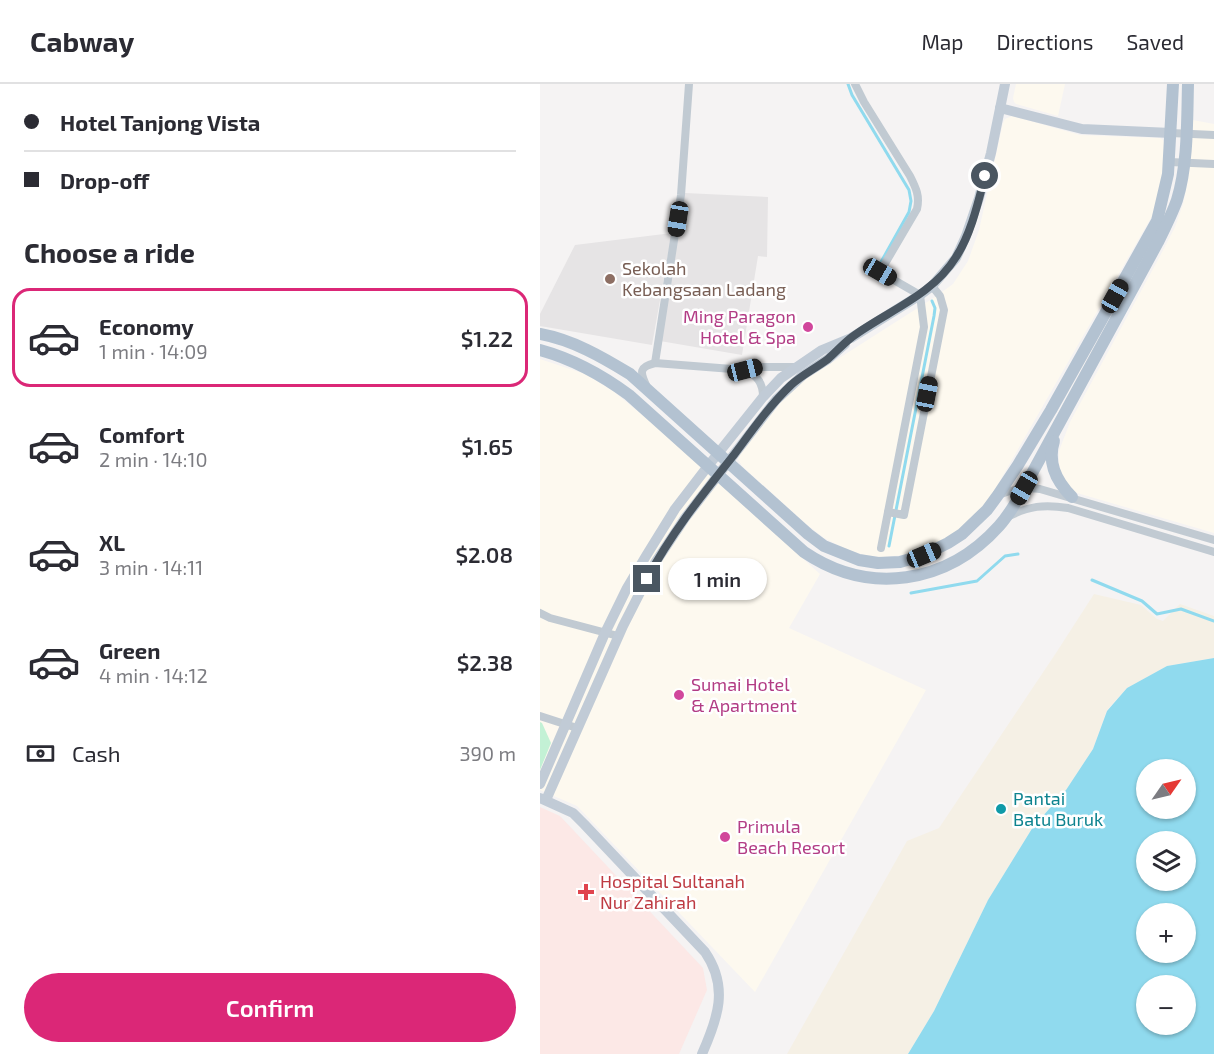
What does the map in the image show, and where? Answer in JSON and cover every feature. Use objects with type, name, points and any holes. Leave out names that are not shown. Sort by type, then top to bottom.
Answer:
[{"type":"main road","points":[[540,334],[597,354],[630,374],[824,546],[859,560],[878,562],[900,562],[936,550],[975,523],[998,495],[1052,410],[1157,221],[1170,162],[1173,84]]},
{"type":"main road","points":[[540,350],[575,362],[629,395],[804,552],[820,562],[844,573],[888,579],[925,574],[946,566],[959,560],[988,538],[1006,517],[1169,221],[1178,198],[1184,162],[1188,84]]},
{"type":"main road","points":[[1060,422],[1051,450],[1052,462],[1059,481],[1072,497]]},
{"type":"street","points":[[655,363],[681,195],[689,84]]},
{"type":"street","points":[[855,84],[910,176],[919,200],[917,209],[880,272],[920,295]]},
{"type":"street","points":[[540,784],[605,633],[627,588],[675,509],[718,453],[781,378],[822,350],[851,338],[920,295],[932,286],[956,258],[979,198],[1005,84]]},
{"type":"street","points":[[1000,108],[1082,129],[1214,135]]},
{"type":"street","points":[[1170,162],[1214,164]]},
{"type":"street","points":[[888,512],[904,515],[944,310],[940,296],[932,286]]},
{"type":"street","points":[[881,548],[924,327],[920,295]]},
{"type":"street","points":[[702,1054],[719,1003],[718,978],[713,963],[573,813],[543,799],[618,636],[655,563],[685,518],[776,400],[803,375],[828,359],[851,338]]},
{"type":"street","points":[[648,390],[641,371],[645,366],[655,363],[745,370],[757,367],[796,367]]},
{"type":"street","points":[[745,370],[761,382],[763,397]]},
{"type":"street","points":[[998,495],[1024,488],[1040,489],[1214,540]]},
{"type":"street","points":[[1006,517],[1032,507],[1068,508],[1214,552]]},
{"type":"street","points":[[540,613],[550,618],[618,636]]},
{"type":"street","points":[[540,716],[577,728]]},
{"type":"shaded area","points":[[1016,84],[1065,84],[1058,116],[1016,104],[1013,98]]},
{"type":"shaded area","points":[[1012,116],[1080,135],[1160,138],[1163,140],[1164,169],[1152,216],[986,505],[953,535],[920,550],[904,555],[882,557],[864,555],[846,549],[824,538],[805,523],[742,466],[738,459],[741,451],[788,394],[800,383],[953,284],[968,261],[979,230],[1003,123],[1005,119]]},
{"type":"shaded area","points":[[1193,120],[1214,124],[1214,533],[1077,493],[1066,485],[1061,476],[1059,464],[1059,451],[1070,422],[1175,227],[1188,181]]},
{"type":"shaded area","points":[[685,193],[768,197],[767,257],[758,256],[742,355],[660,341]]},
{"type":"shaded area","name":"Sekolah Kebangsaan Ladang","points":[[672,233],[652,345],[540,326],[540,314],[575,245]]},
{"type":"shaded area","points":[[540,359],[585,374],[613,391],[820,574],[789,628],[926,690],[755,992],[577,806],[540,790]]},
{"type":"shaded area","name":"Hospital Sultanah Nur Zahirah","points":[[540,807],[560,816],[703,968],[707,990],[679,1054],[540,1054]]},
{"type":"green space","points":[[540,722],[551,743],[540,770]]},
{"type":"sand","name":"Pantai Batu Buruk","points":[[1094,594],[1141,605],[1157,619],[1163,621],[1180,604],[1214,616],[1214,658],[1167,666],[1127,688],[1107,710],[1093,749],[1066,790],[1033,827],[988,900],[934,1011],[908,1054],[787,1054],[907,841],[939,828]]},
{"type":"water","points":[[1214,658],[1214,1054],[908,1054],[934,1011],[988,900],[1033,827],[1066,790],[1093,749],[1107,711],[1127,688],[1167,666]]},
{"type":"waterway","points":[[848,84],[852,95],[909,190],[911,201],[909,212],[881,262]]},
{"type":"waterway","points":[[889,546],[934,316],[935,308],[932,301]]},
{"type":"waterway","points":[[911,593],[977,581],[1005,556],[1018,554]]},
{"type":"waterway","points":[[1092,580],[1142,601],[1157,614],[1181,609],[1214,621]]},
{"type":"place","name":"Sekolah Kebangsaan Ladang","points":[[610,279]]},
{"type":"place","name":"Ming Paragon Hotel & Spa","points":[[808,327]]},
{"type":"place","name":"Sumai Hotel & Apartment","points":[[679,695]]},
{"type":"place","name":"Pantai Batu Buruk","points":[[1001,809]]},
{"type":"place","name":"Primula Beach Resort","points":[[725,837]]},
{"type":"place","name":"Hospital Sultanah Nur Zahirah","points":[[586,892]]},
{"type":"route","points":[[647,579],[685,518],[776,400],[803,375],[828,359],[851,338],[932,286],[948,268],[956,258],[966,236],[985,176]]}]
